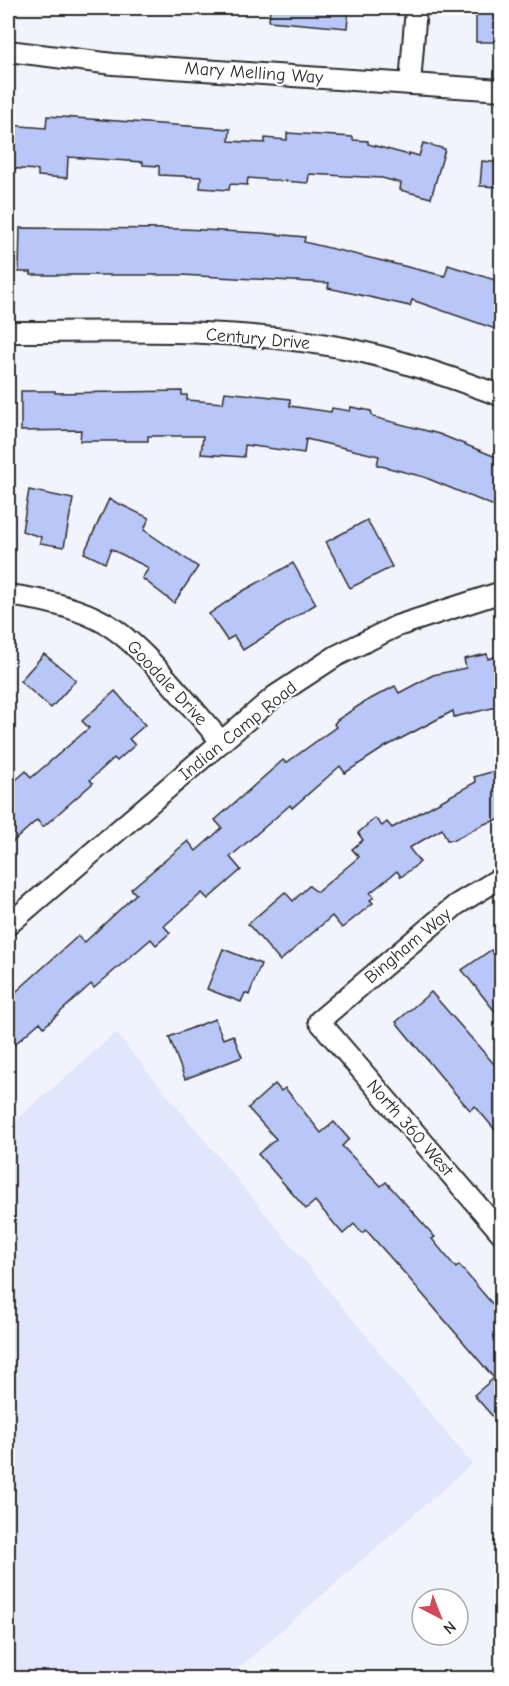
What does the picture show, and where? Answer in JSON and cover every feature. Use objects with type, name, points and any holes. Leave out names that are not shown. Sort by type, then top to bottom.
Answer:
[{"type":"street","points":[[410,84],[416,8]]},
{"type":"street","name":"Mary Melling Way","points":[[8,51],[113,64],[501,90]]},
{"type":"street","name":"Century Drive","points":[[8,332],[130,332],[260,336],[344,348],[401,362],[501,396]]},
{"type":"street","name":"Indian Camp Road","points":[[8,925],[275,696],[336,656],[397,626],[501,592]]},
{"type":"street","name":"Goodale Drive","points":[[8,595],[41,601],[105,623],[138,649],[222,742]]},
{"type":"street","name":"Bingham Way","points":[[319,1021],[456,905],[501,877]]},
{"type":"street","name":"North 360 West","points":[[319,1021],[501,1234]]},
{"type":"shaded area","points":[[116,1033],[472,1464],[227,1678],[8,1678],[8,1127]]},
{"type":"building","points":[[270,8],[349,8],[347,28],[269,21]]},
{"type":"building","points":[[476,8],[501,8],[501,42],[476,42]]},
{"type":"building","points":[[47,116],[230,129],[229,141],[265,143],[265,138],[287,140],[287,133],[353,137],[353,140],[368,141],[368,144],[409,155],[409,153],[419,156],[423,143],[445,149],[431,198],[400,190],[401,183],[382,178],[309,174],[308,183],[248,178],[247,185],[230,184],[229,190],[200,188],[201,177],[159,175],[159,166],[143,165],[143,162],[68,157],[67,178],[38,176],[38,170],[8,168],[8,125],[46,128]]},
{"type":"building","points":[[482,161],[501,163],[501,187],[480,186]]},
{"type":"building","points":[[20,228],[184,229],[261,233],[305,237],[304,242],[445,276],[448,265],[501,282],[501,331],[412,300],[410,306],[328,288],[329,283],[181,275],[31,275],[31,272],[19,272]]},
{"type":"building","points":[[21,391],[55,391],[55,393],[182,391],[182,395],[187,395],[187,400],[223,403],[225,392],[290,399],[290,406],[331,412],[332,408],[350,411],[351,407],[371,411],[373,417],[439,434],[501,459],[501,509],[424,477],[377,465],[379,456],[306,439],[304,453],[245,445],[244,457],[201,454],[203,436],[148,436],[148,441],[80,441],[81,430],[21,431]]},
{"type":"building","points":[[29,490],[73,499],[64,547],[40,543],[41,537],[22,531]]},
{"type":"building","points":[[109,499],[149,518],[144,530],[198,567],[174,603],[142,578],[149,568],[111,549],[105,563],[84,553]]},
{"type":"building","points":[[367,520],[392,567],[350,588],[326,542]]},
{"type":"building","points":[[293,563],[316,604],[243,650],[234,636],[227,640],[209,614],[243,591]]},
{"type":"building","points":[[44,654],[76,680],[51,708],[20,681]]},
{"type":"building","points":[[487,654],[488,659],[501,655],[501,706],[454,717],[453,711],[385,747],[345,773],[340,766],[292,808],[290,805],[230,857],[241,870],[208,899],[202,893],[164,926],[170,933],[156,945],[151,939],[94,988],[91,984],[44,1027],[40,1022],[8,1050],[8,999],[78,936],[84,943],[136,894],[131,889],[188,841],[196,851],[222,828],[215,820],[283,760],[286,763],[336,727],[334,724],[337,720],[395,686],[399,693],[433,675],[466,668],[464,659]]},
{"type":"building","points":[[115,691],[145,725],[129,739],[135,745],[117,761],[114,758],[90,780],[93,783],[43,827],[37,820],[8,846],[8,787],[26,771],[31,778],[89,728],[82,721]]},
{"type":"building","points":[[501,769],[501,819],[484,824],[454,840],[447,840],[442,829],[409,848],[420,862],[401,877],[397,871],[370,893],[374,897],[370,900],[373,903],[342,928],[332,916],[280,961],[248,924],[285,892],[293,901],[309,886],[317,892],[359,857],[352,849],[363,840],[358,833],[375,818],[382,826],[387,822],[392,828],[476,782],[474,777]]},
{"type":"building","points":[[223,949],[261,964],[249,995],[245,993],[241,1002],[207,989]]},
{"type":"building","points":[[491,950],[501,963],[501,1019],[462,970]]},
{"type":"building","points":[[431,992],[501,1072],[501,1137],[475,1106],[470,1110],[396,1022]]},
{"type":"building","points":[[215,1019],[223,1039],[233,1035],[242,1057],[185,1079],[169,1037]]},
{"type":"building","points":[[275,1084],[281,1091],[285,1088],[321,1133],[334,1122],[349,1139],[342,1146],[381,1186],[386,1182],[435,1237],[432,1239],[456,1268],[459,1265],[501,1314],[501,1426],[474,1395],[494,1378],[366,1230],[362,1233],[354,1224],[343,1234],[315,1201],[306,1209],[258,1154],[276,1139],[248,1108]]}]
